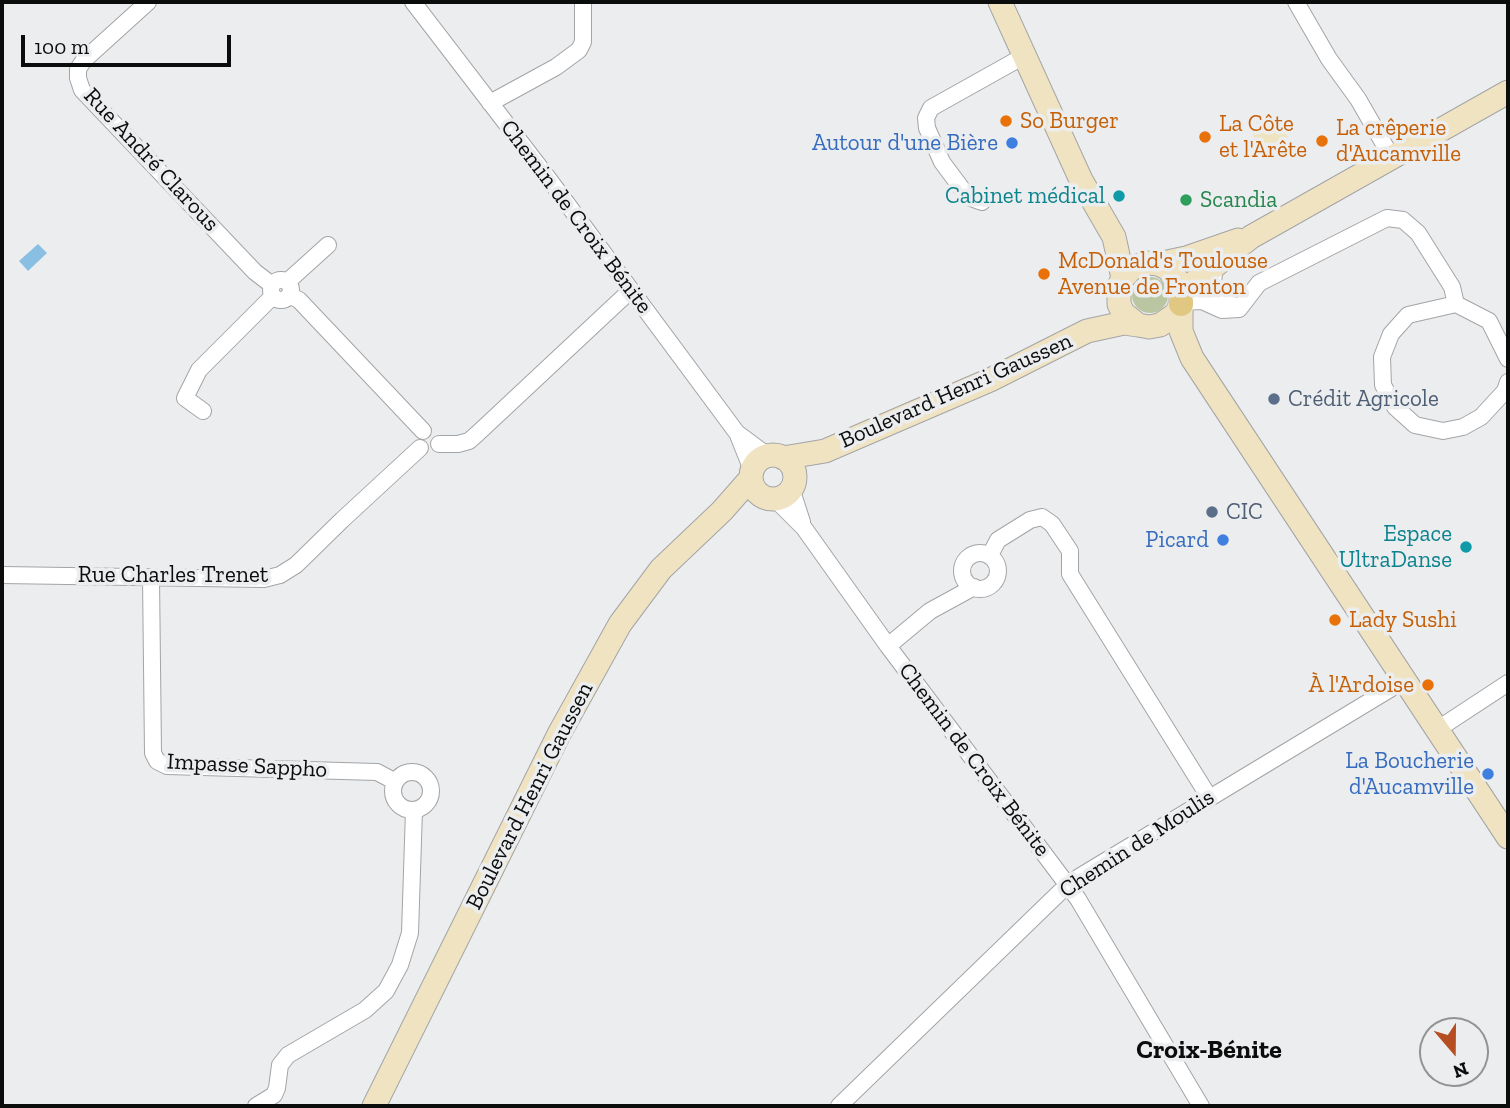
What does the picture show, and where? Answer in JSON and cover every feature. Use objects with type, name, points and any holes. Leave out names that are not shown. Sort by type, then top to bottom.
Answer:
[{"type":"street","name":"Rue André Clarous","points":[[148,2],[83,60],[78,69],[82,90],[255,272],[299,300],[423,431]]},
{"type":"street","name":"Chemin de Croix Bénite","points":[[412,2],[763,465]]},
{"type":"street","points":[[490,103],[579,50],[583,42],[583,2]]},
{"type":"street","points":[[1000,2],[1081,180],[1114,237],[1123,313],[1172,338],[1192,358]]},
{"type":"street","points":[[1296,2],[1392,158]]},
{"type":"street","points":[[982,202],[968,197],[943,162],[927,128],[926,118],[931,108],[1024,56]]},
{"type":"street","points":[[1144,326],[1169,321],[1181,299],[1215,266],[1251,237],[1508,92]]},
{"type":"street","points":[[1181,299],[1202,301],[1222,310],[1239,309],[1259,283],[1387,218],[1403,220],[1418,233],[1452,286],[1456,304]]},
{"type":"street","points":[[1114,237],[1174,274],[1181,299],[1181,331],[1192,358],[1508,837]]},
{"type":"street","points":[[1120,286],[1133,267],[1186,258],[1251,237]]},
{"type":"street","points":[[202,411],[185,398],[199,370],[328,244]]},
{"type":"street","points":[[1215,266],[1212,289],[1216,295],[1239,309]]},
{"type":"street","name":"Boulevard Henri Gaussen","points":[[1087,331],[1112,305],[1120,286]]},
{"type":"street","points":[[439,443],[458,444],[469,441],[631,290]]},
{"type":"street","points":[[1508,359],[1489,321],[1456,304],[1408,315],[1391,334],[1382,357],[1383,385],[1395,407],[1415,425],[1443,431],[1463,427],[1481,417],[1505,391],[1508,382]]},
{"type":"street","name":"Boulevard Henri Gaussen","points":[[374,1106],[559,734],[620,624],[661,569],[722,512],[763,465],[825,450],[990,380],[1087,331],[1124,323],[1144,326]]},
{"type":"street","points":[[431,430],[438,435],[439,443],[435,449],[427,451],[421,448],[418,435],[431,430]]},
{"type":"street","name":"Rue Charles Trenet","points":[[2,575],[264,579],[280,575],[296,565],[421,448]]},
{"type":"street","name":"Boulevard Henri Gaussen","points":[[722,512],[783,491],[825,450]]},
{"type":"street","points":[[763,465],[792,467],[783,491],[756,492],[763,465]]},
{"type":"street","name":"Chemin de Croix Bénite","points":[[783,491],[804,528],[888,646],[1069,885],[1201,1106]]},
{"type":"street","points":[[990,555],[998,540],[1030,520],[1042,517],[1052,524],[1070,551],[1070,574],[1209,797]]},
{"type":"street","points":[[888,646],[930,611],[974,587],[989,586],[998,575],[998,567],[990,555],[973,554],[966,559],[963,575],[974,587]]},
{"type":"street","name":"Impasse Sappho","points":[[151,577],[153,753],[157,761],[167,766],[377,772],[394,781]]},
{"type":"street","name":"Chemin de Moulis","points":[[839,1106],[1069,885],[1209,797],[1405,680]]},
{"type":"street","points":[[1438,729],[1508,683]]},
{"type":"street","points":[[414,771],[427,778],[430,783],[430,797],[426,804],[414,810],[398,805],[393,798],[394,781],[407,772],[414,771]]},
{"type":"street","points":[[256,1106],[274,1095],[280,1065],[288,1055],[365,1010],[386,991],[400,965],[410,933],[414,810]]},
{"type":"green space","points":[[1150,277],[1163,282],[1168,295],[1163,308],[1150,313],[1137,308],[1132,295],[1137,282]]},
{"type":"sand","points":[[1272,112],[1288,137],[1263,152],[1251,132],[1259,127],[1256,122]]},
{"type":"water","points":[[38,244],[47,253],[28,271],[19,261]]},
{"type":"place","name":"So Burger","points":[[1006,121]]},
{"type":"place","name":"La Côte et l'Arête","points":[[1205,137]]},
{"type":"place","name":"La crêperie d'Aucamville","points":[[1322,141]]},
{"type":"place","name":"Autour d'une Bière","points":[[1012,143]]},
{"type":"place","name":"Cabinet médical","points":[[1119,196]]},
{"type":"place","name":"Scandia","points":[[1186,200]]},
{"type":"place","name":"McDonald's Toulouse Avenue de Fronton","points":[[1044,274]]},
{"type":"place","name":"Crédit Agricole","points":[[1274,399]]},
{"type":"place","name":"CIC","points":[[1212,512]]},
{"type":"place","name":"Picard","points":[[1223,540]]},
{"type":"place","name":"Espace UltraDanse","points":[[1466,547]]},
{"type":"place","name":"Lady Sushi","points":[[1335,620]]},
{"type":"place","name":"À l'Ardoise","points":[[1428,685]]},
{"type":"place","name":"La Boucherie d'Aucamville","points":[[1488,774]]},
{"type":"district","name":"Croix-Bénite","points":[[1209,1051]]}]
